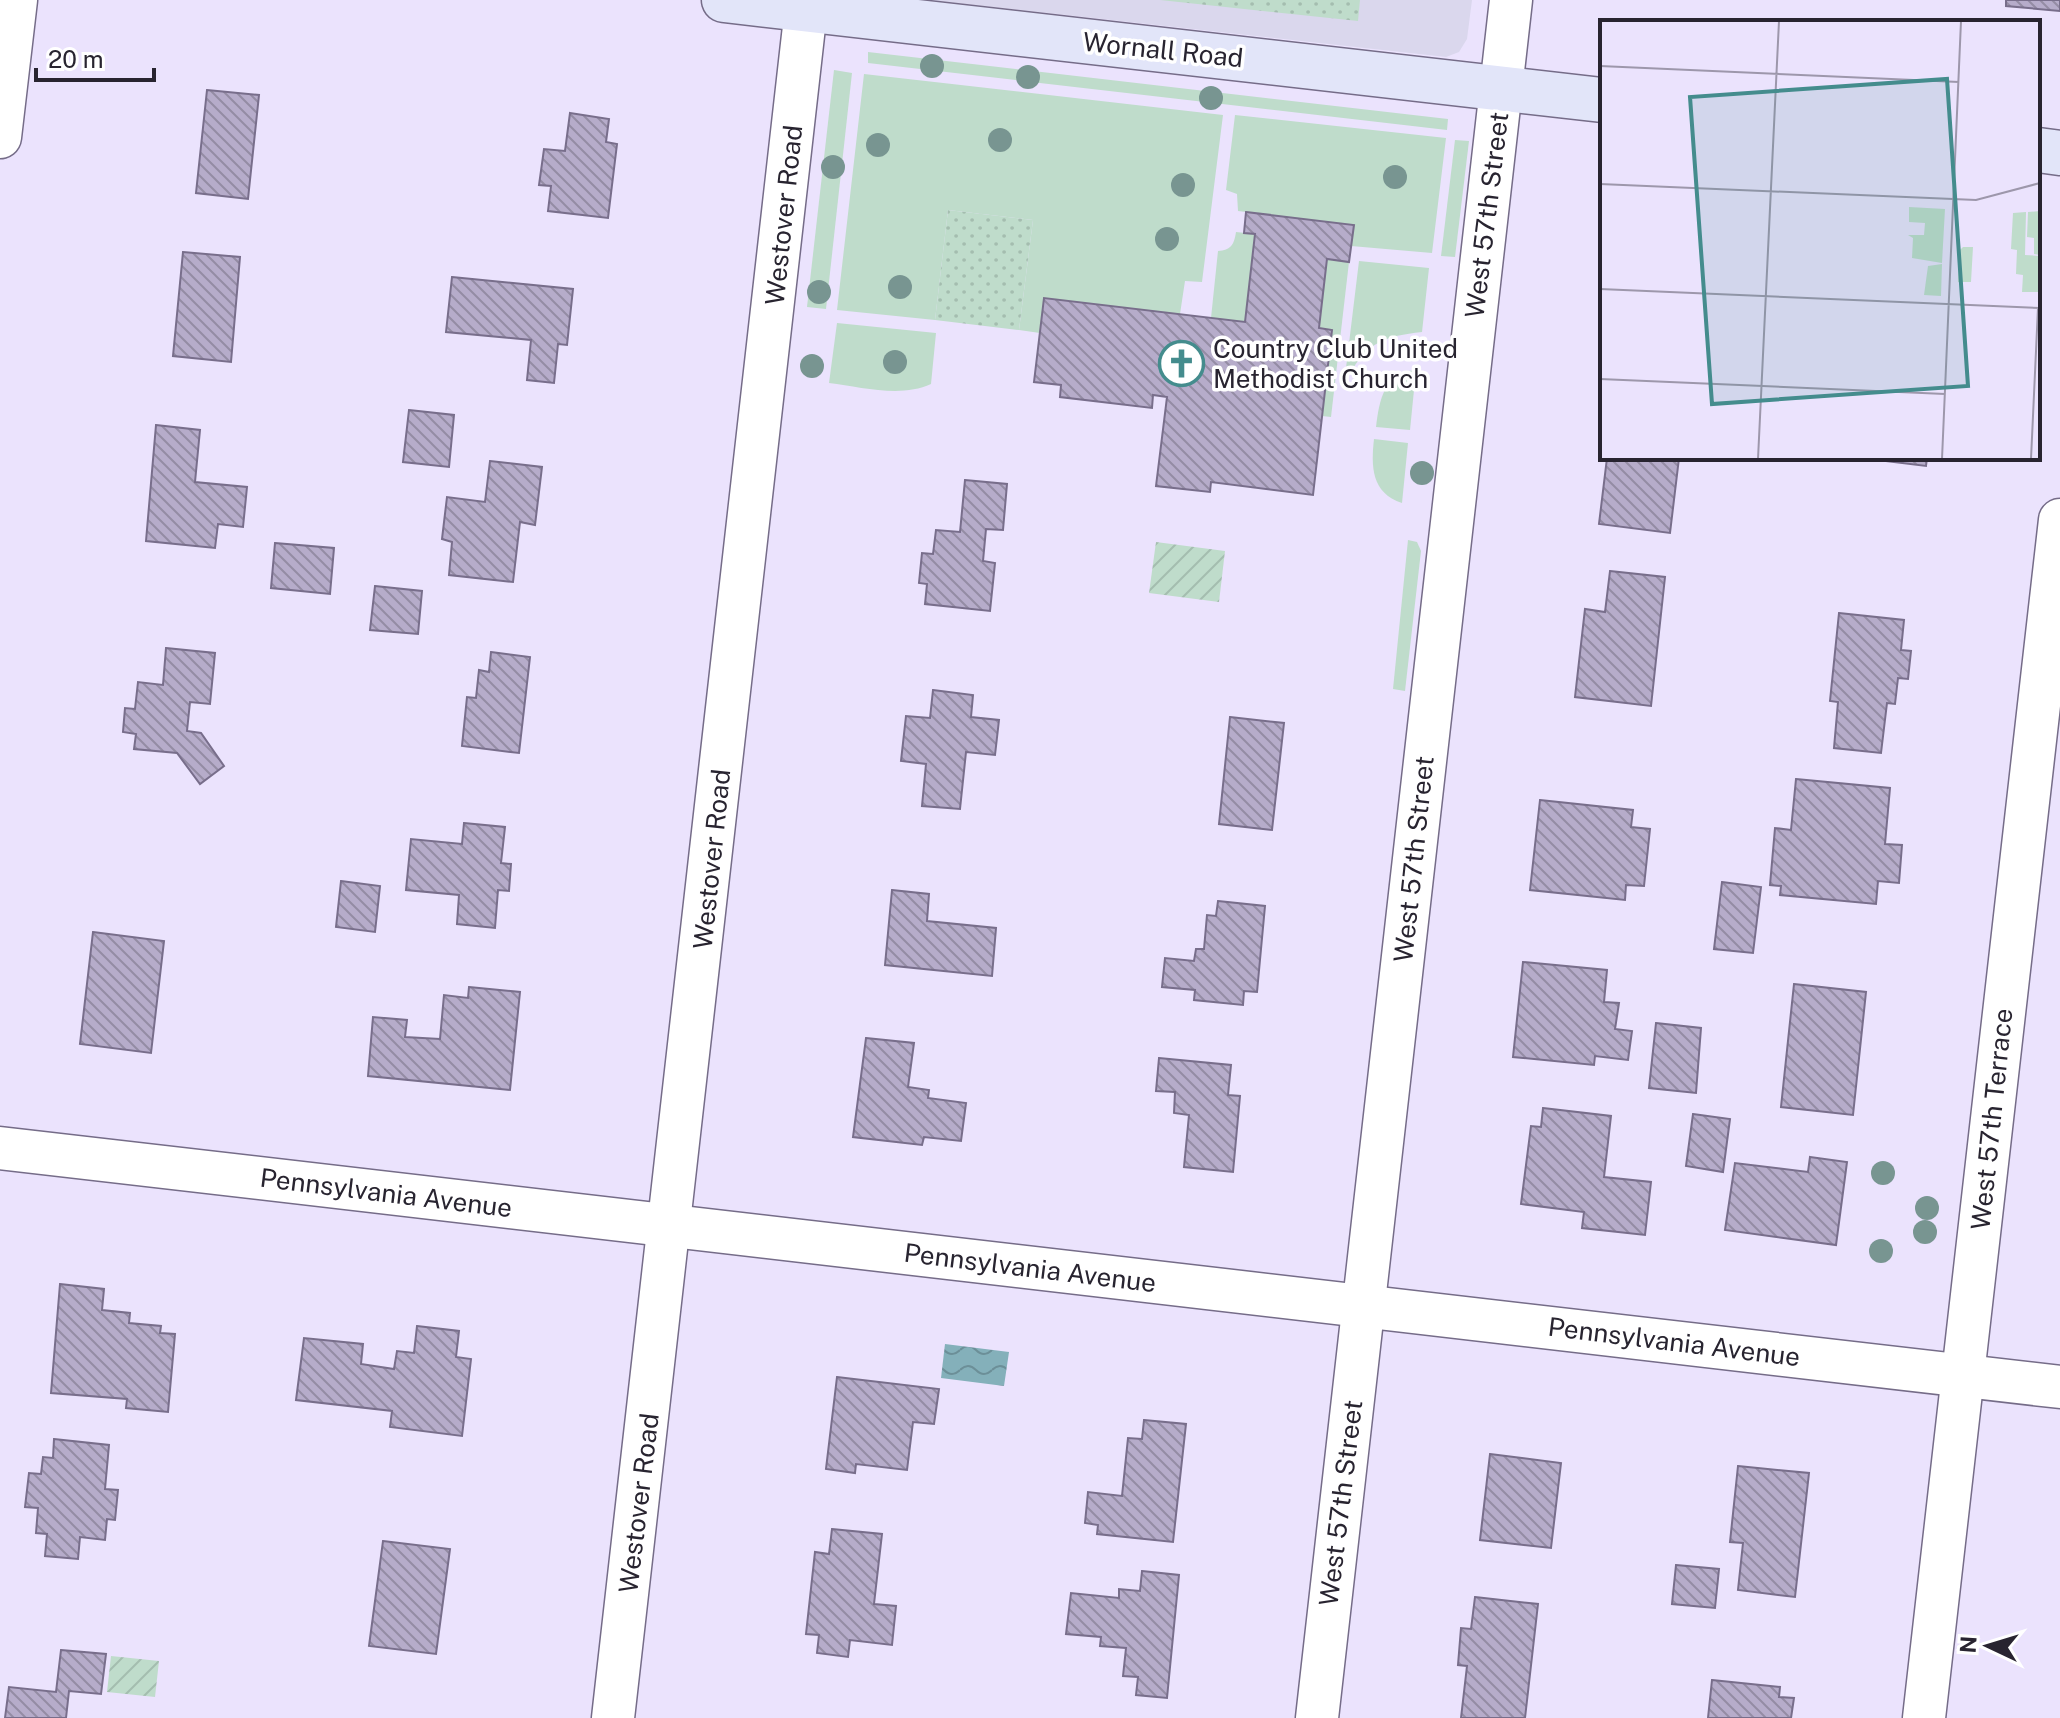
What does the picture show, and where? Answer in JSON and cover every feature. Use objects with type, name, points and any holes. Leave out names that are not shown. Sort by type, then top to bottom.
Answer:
[{"type":"main road","name":"Wornall Road","points":[[724,0],[807,5],[1600,100]]},
{"type":"main road","points":[[2040,150],[2060,153]]},
{"type":"street","points":[[0,137],[16,0]]},
{"type":"street","name":"West 57th Street","points":[[1317,1718],[1511,0]]},
{"type":"street","name":"Westover Road","points":[[613,1718],[807,5]]},
{"type":"street","name":"West 57th Terrace","points":[[1924,1718],[2060,520]]},
{"type":"street","name":"Pennsylvania Avenue","points":[[0,1148],[2060,1387]]},
{"type":"shaded area","points":[[929,0],[1472,0],[1467,39],[1459,52],[1446,57]]},
{"type":"shaded area","points":[[1160,0],[1360,0],[1358,21]]},
{"type":"shaded area","points":[[868,52],[1448,119],[1447,130],[868,63]]},
{"type":"shaded area","points":[[834,70],[852,73],[826,309],[807,307]]},
{"type":"shaded area","points":[[864,74],[1223,115],[1202,282],[1185,281],[1180,314],[1045,298],[1040,333],[1019,330],[1033,220],[948,210],[935,320],[837,310]]},
{"type":"shaded area","points":[[1235,115],[1446,138],[1432,253],[1351,246],[1353,225],[1238,211],[1237,194],[1226,190]]},
{"type":"shaded area","points":[[1455,140],[1469,141],[1455,257],[1441,256]]},
{"type":"shaded area","points":[[948,210],[1033,220],[1019,330],[935,320]]},
{"type":"shaded area","points":[[1236,232],[1255,234],[1245,322],[1211,318],[1218,251],[1231,246]]},
{"type":"shaded area","points":[[1327,259],[1349,262],[1331,417],[1322,416],[1319,328]]},
{"type":"shaded area","points":[[1359,261],[1429,268],[1422,332],[1379,343],[1363,355],[1349,375],[1346,368]]},
{"type":"shaded area","points":[[837,323],[936,333],[931,384],[894,391],[829,383]]},
{"type":"shaded area","points":[[1416,370],[1410,430],[1376,427],[1379,407],[1390,382],[1405,372]]},
{"type":"shaded area","points":[[1374,439],[1408,443],[1402,503],[1384,493],[1375,477]]},
{"type":"shaded area","points":[[1408,540],[1417,542],[1421,551],[1405,691],[1393,689]]},
{"type":"shaded area","points":[[1156,542],[1225,551],[1219,602],[1149,593]]},
{"type":"shaded area","points":[[111,1656],[159,1661],[155,1697],[107,1692]]},
{"type":"water","points":[[945,1344],[1009,1352],[1004,1386],[941,1378]]},
{"type":"building","points":[[2006,0],[2060,0],[2060,11],[2006,6]]},
{"type":"building","points":[[207,90],[259,95],[248,199],[196,193]]},
{"type":"building","points":[[570,113],[609,119],[606,142],[617,144],[608,218],[548,211],[551,186],[539,185],[544,149],[565,151]]},
{"type":"building","name":"Country Club United Methodist Church","points":[[1246,212],[1354,225],[1349,262],[1327,259],[1319,328],[1332,330],[1313,495],[1211,482],[1210,492],[1156,486],[1167,397],[1153,395],[1152,408],[1060,397],[1061,385],[1034,382],[1044,298],[1245,322],[1255,234],[1244,233]]},
{"type":"building","points":[[183,252],[240,257],[231,362],[173,356]]},
{"type":"building","points":[[452,277],[573,289],[567,345],[558,344],[554,383],[527,380],[531,340],[446,332]]},
{"type":"building","points":[[409,410],[454,415],[449,467],[403,462]]},
{"type":"building","points":[[156,425],[200,430],[195,482],[247,487],[243,527],[218,524],[215,548],[146,541]]},
{"type":"building","points":[[1607,460],[1679,460],[1670,533],[1599,524]]},
{"type":"building","points":[[1877,460],[1927,460],[1926,466]]},
{"type":"building","points":[[490,461],[542,467],[535,525],[520,522],[513,582],[449,575],[452,542],[442,539],[447,497],[485,502]]},
{"type":"building","points":[[965,480],[1007,484],[1003,530],[986,529],[983,561],[995,563],[990,611],[925,604],[927,584],[919,583],[922,553],[933,554],[936,530],[960,532]]},
{"type":"building","points":[[275,543],[334,548],[330,594],[271,588]]},
{"type":"building","points":[[1610,571],[1665,577],[1651,706],[1575,697],[1585,609],[1605,612]]},
{"type":"building","points":[[375,586],[422,591],[418,634],[370,630]]},
{"type":"building","points":[[1839,613],[1904,620],[1901,650],[1911,651],[1908,679],[1898,678],[1895,704],[1887,703],[1881,753],[1834,748],[1838,702],[1830,701]]},
{"type":"building","points":[[166,648],[215,653],[210,704],[190,702],[187,731],[201,733],[224,766],[200,784],[177,753],[134,749],[136,734],[123,732],[125,708],[135,709],[138,682],[163,685]]},
{"type":"building","points":[[491,652],[530,657],[519,753],[462,746],[467,697],[476,698],[479,670],[489,672]]},
{"type":"building","points":[[933,690],[973,695],[971,717],[999,720],[995,755],[966,752],[960,809],[922,806],[926,764],[901,761],[906,716],[930,718]]},
{"type":"building","points":[[1230,717],[1284,723],[1272,830],[1219,824]]},
{"type":"building","points":[[1796,779],[1890,788],[1885,844],[1902,845],[1899,883],[1878,881],[1876,904],[1780,895],[1781,886],[1770,885],[1775,828],[1791,830]]},
{"type":"building","points":[[1540,800],[1633,810],[1631,827],[1650,829],[1644,886],[1626,885],[1625,900],[1530,890]]},
{"type":"building","points":[[464,823],[505,827],[501,863],[511,864],[509,891],[498,890],[495,928],[457,924],[459,895],[406,890],[411,839],[462,844]]},
{"type":"building","points":[[341,881],[380,886],[375,932],[336,927]]},
{"type":"building","points":[[1722,882],[1761,887],[1753,953],[1714,949]]},
{"type":"building","points":[[892,890],[929,894],[927,921],[996,928],[992,976],[885,965]]},
{"type":"building","points":[[1218,901],[1265,906],[1257,992],[1244,991],[1243,1005],[1194,1000],[1195,990],[1162,987],[1165,958],[1194,961],[1196,949],[1204,949],[1207,915],[1216,916]]},
{"type":"building","points":[[93,932],[164,941],[151,1053],[80,1044]]},
{"type":"building","points":[[1523,962],[1607,970],[1604,1002],[1619,1003],[1615,1029],[1632,1031],[1628,1060],[1595,1056],[1594,1065],[1513,1057]]},
{"type":"building","points":[[1794,984],[1866,992],[1853,1115],[1781,1107]]},
{"type":"building","points":[[469,987],[520,992],[510,1090],[368,1076],[373,1017],[407,1020],[405,1037],[440,1039],[444,995],[468,998]]},
{"type":"building","points":[[1656,1023],[1701,1028],[1696,1093],[1649,1088]]},
{"type":"building","points":[[866,1038],[914,1043],[908,1087],[929,1090],[928,1098],[966,1103],[961,1141],[924,1137],[922,1145],[853,1137]]},
{"type":"building","points":[[1159,1058],[1231,1065],[1228,1095],[1240,1096],[1233,1172],[1184,1167],[1189,1115],[1174,1113],[1175,1092],[1156,1091]]},
{"type":"building","points":[[1543,1108],[1611,1116],[1604,1177],[1651,1182],[1645,1235],[1582,1228],[1584,1212],[1521,1204],[1531,1126],[1541,1127]]},
{"type":"building","points":[[1693,1114],[1730,1119],[1723,1172],[1686,1166]]},
{"type":"building","points":[[1810,1157],[1847,1162],[1836,1245],[1725,1230],[1735,1163],[1808,1172]]},
{"type":"building","points":[[60,1284],[104,1289],[102,1310],[130,1313],[129,1323],[161,1326],[160,1333],[175,1334],[168,1412],[126,1408],[127,1399],[51,1393]]},
{"type":"building","points":[[417,1326],[459,1331],[456,1357],[471,1359],[462,1436],[390,1427],[392,1411],[296,1400],[304,1338],[363,1344],[361,1364],[394,1369],[397,1351],[414,1353]]},
{"type":"building","points":[[837,1377],[939,1389],[934,1424],[913,1422],[907,1470],[856,1464],[855,1473],[826,1469]]},
{"type":"building","points":[[1144,1420],[1186,1424],[1173,1542],[1097,1534],[1098,1525],[1085,1523],[1088,1492],[1122,1496],[1128,1438],[1142,1439]]},
{"type":"building","points":[[54,1439],[109,1445],[105,1489],[118,1490],[115,1520],[107,1519],[105,1540],[80,1537],[78,1559],[45,1556],[47,1534],[36,1533],[38,1508],[25,1507],[29,1473],[41,1474],[43,1457],[53,1458]]},
{"type":"building","points":[[1490,1454],[1561,1463],[1551,1548],[1480,1540]]},
{"type":"building","points":[[1738,1466],[1809,1473],[1795,1597],[1738,1590],[1743,1543],[1730,1542]]},
{"type":"building","points":[[832,1529],[882,1534],[874,1604],[896,1606],[892,1645],[850,1640],[848,1657],[817,1653],[819,1635],[806,1634],[815,1552],[829,1554]]},
{"type":"building","points":[[383,1541],[450,1549],[436,1654],[369,1646]]},
{"type":"building","points":[[1676,1565],[1719,1569],[1715,1608],[1672,1604]]},
{"type":"building","points":[[1142,1571],[1179,1575],[1167,1698],[1136,1695],[1138,1677],[1123,1676],[1126,1648],[1100,1646],[1101,1637],[1066,1634],[1071,1593],[1119,1598],[1119,1589],[1140,1591]]},
{"type":"building","points":[[1475,1597],[1538,1604],[1525,1718],[1461,1718],[1467,1666],[1458,1665],[1461,1628],[1471,1629]]},
{"type":"building","points":[[61,1650],[106,1654],[101,1694],[69,1691],[66,1718],[5,1718],[9,1687],[56,1692]]},
{"type":"building","points":[[1712,1680],[1780,1687],[1779,1697],[1794,1698],[1791,1718],[1708,1718]]},
{"type":"place","name":"Country Club United Methodist Church","points":[[1182,364]]}]
